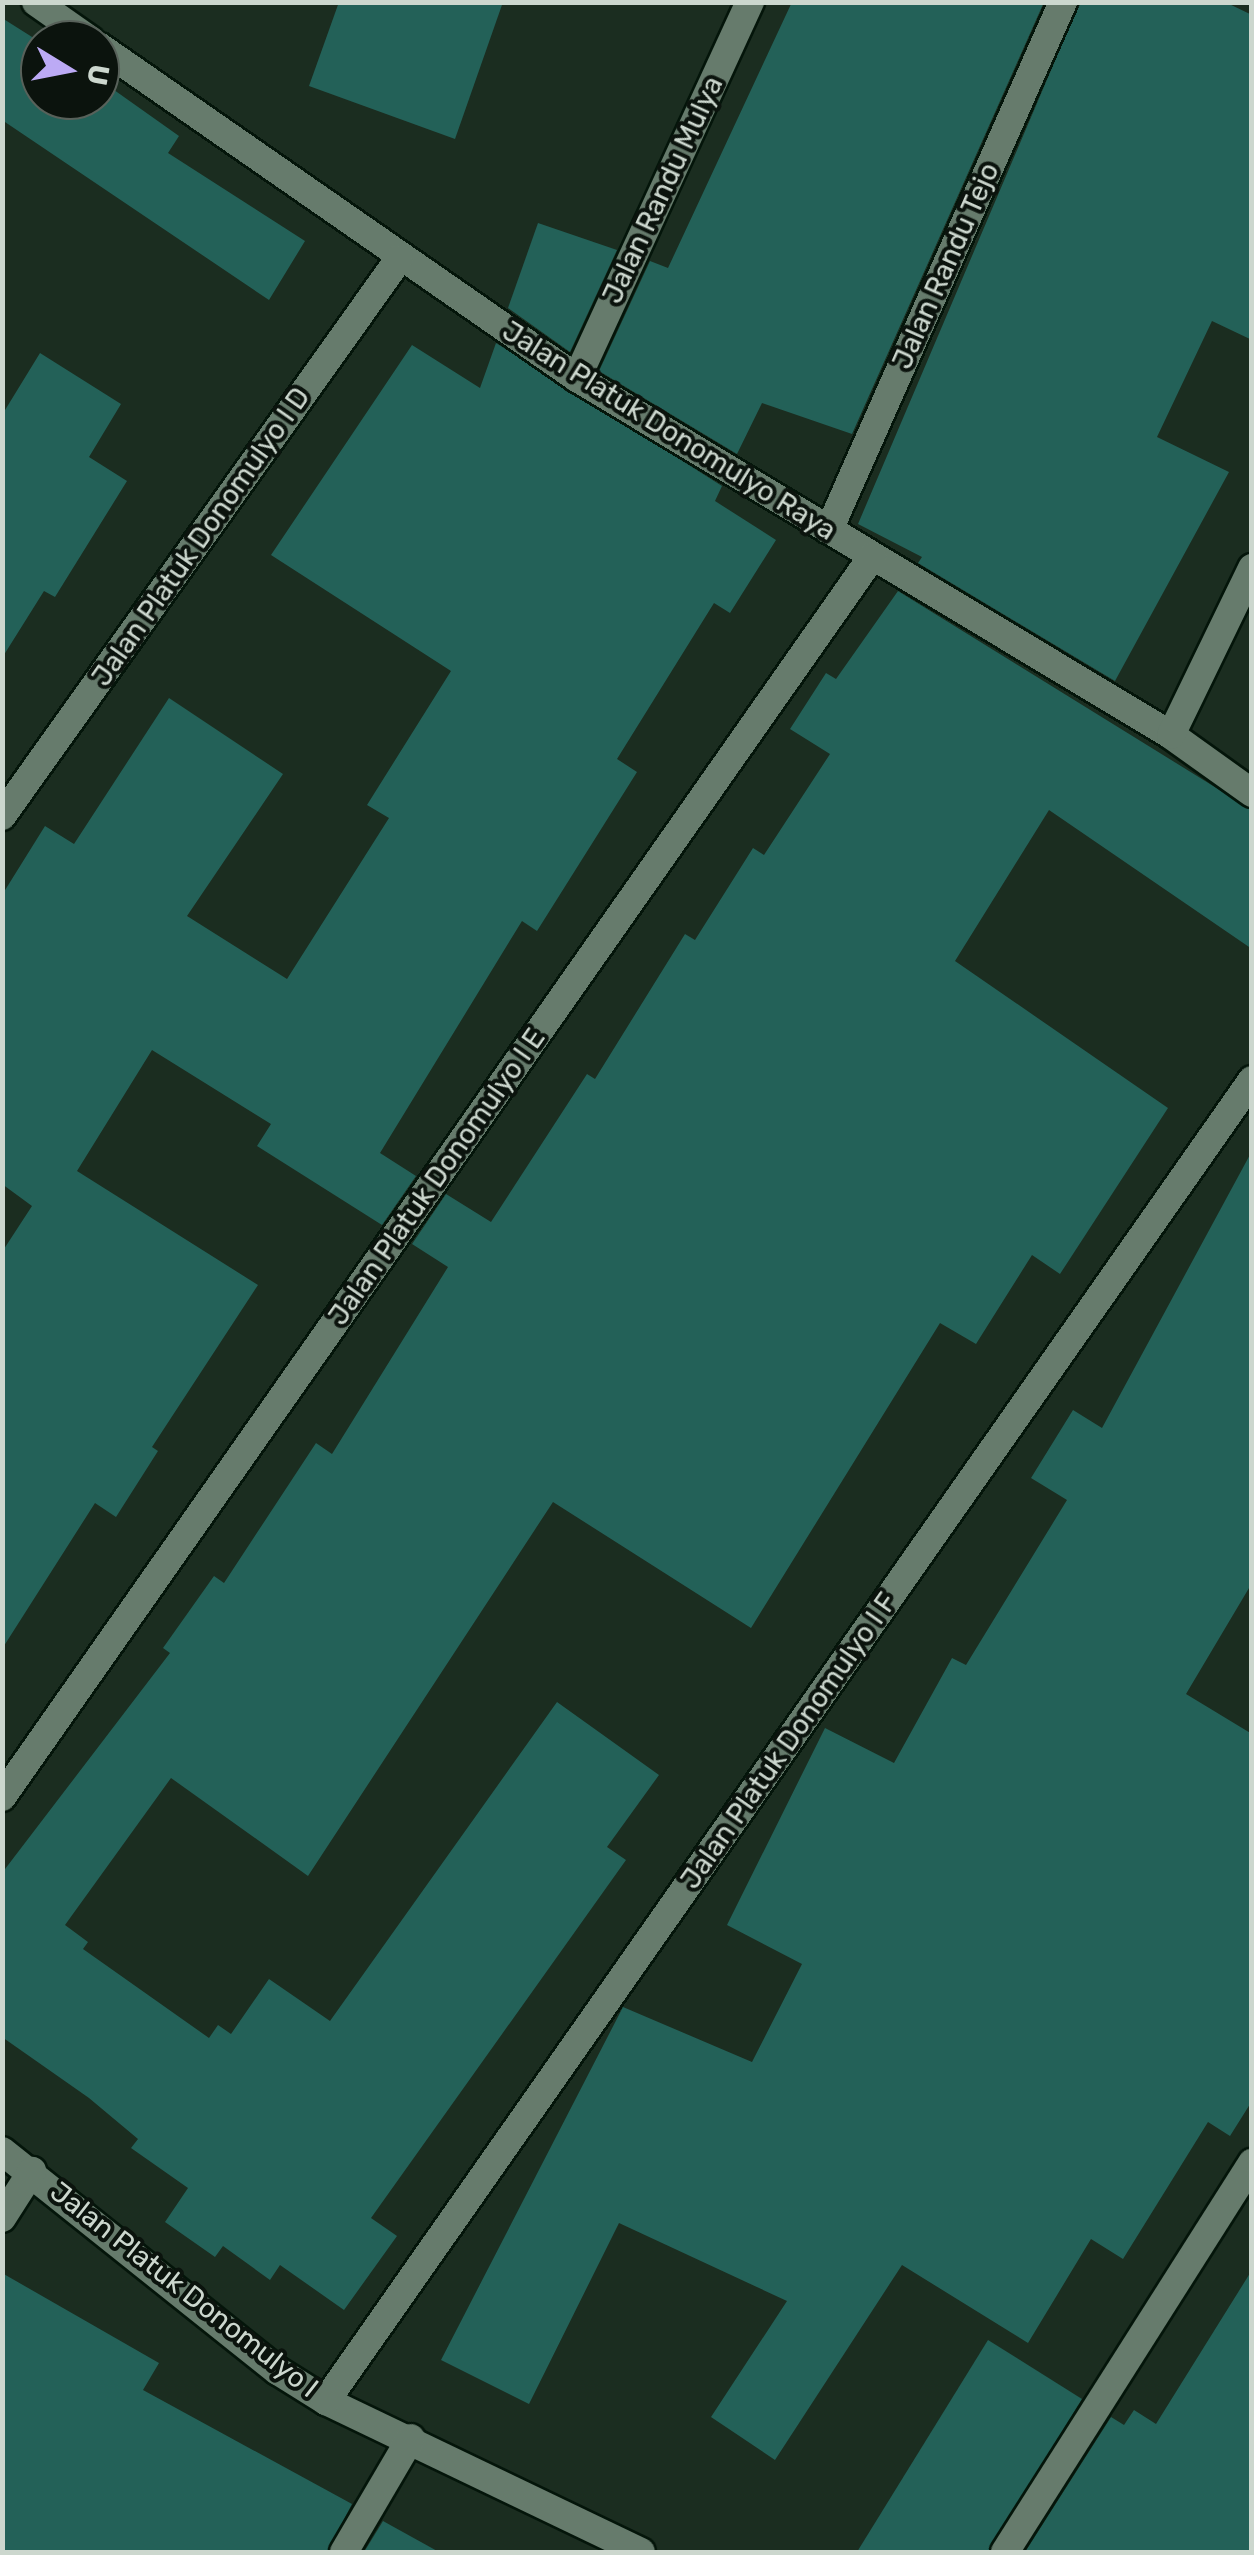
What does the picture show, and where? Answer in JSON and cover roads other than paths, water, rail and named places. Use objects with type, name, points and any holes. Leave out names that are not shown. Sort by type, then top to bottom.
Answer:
[{"type":"street","points":[[36,2],[62,20]]},
{"type":"street","name":"Jalan Randu Mulya","points":[[577,378],[750,2]]},
{"type":"street","name":"Jalan Randu Tejo","points":[[830,530],[1063,2]]},
{"type":"street","name":"Jalan Platuk Donomulyo Raya","points":[[120,61],[577,378],[1172,735],[1252,793]]},
{"type":"street","name":"Jalan Platuk Donomulyo I D","points":[[2,816],[399,258]]},
{"type":"street","name":"Jalan Platuk Donomulyo I E","points":[[2,1797],[872,557]]},
{"type":"street","points":[[1172,735],[1252,568]]},
{"type":"street","name":"Jalan Platuk Donomulyo I F","points":[[326,2401],[1252,1080]]},
{"type":"street","name":"Jalan Platuk Donomulyo I","points":[[2,2150],[278,2371],[326,2401],[411,2438],[641,2552]]},
{"type":"street","points":[[1005,2552],[1252,2163]]},
{"type":"street","points":[[2,2218],[32,2172]]},
{"type":"street","points":[[344,2552],[411,2438]]}]
